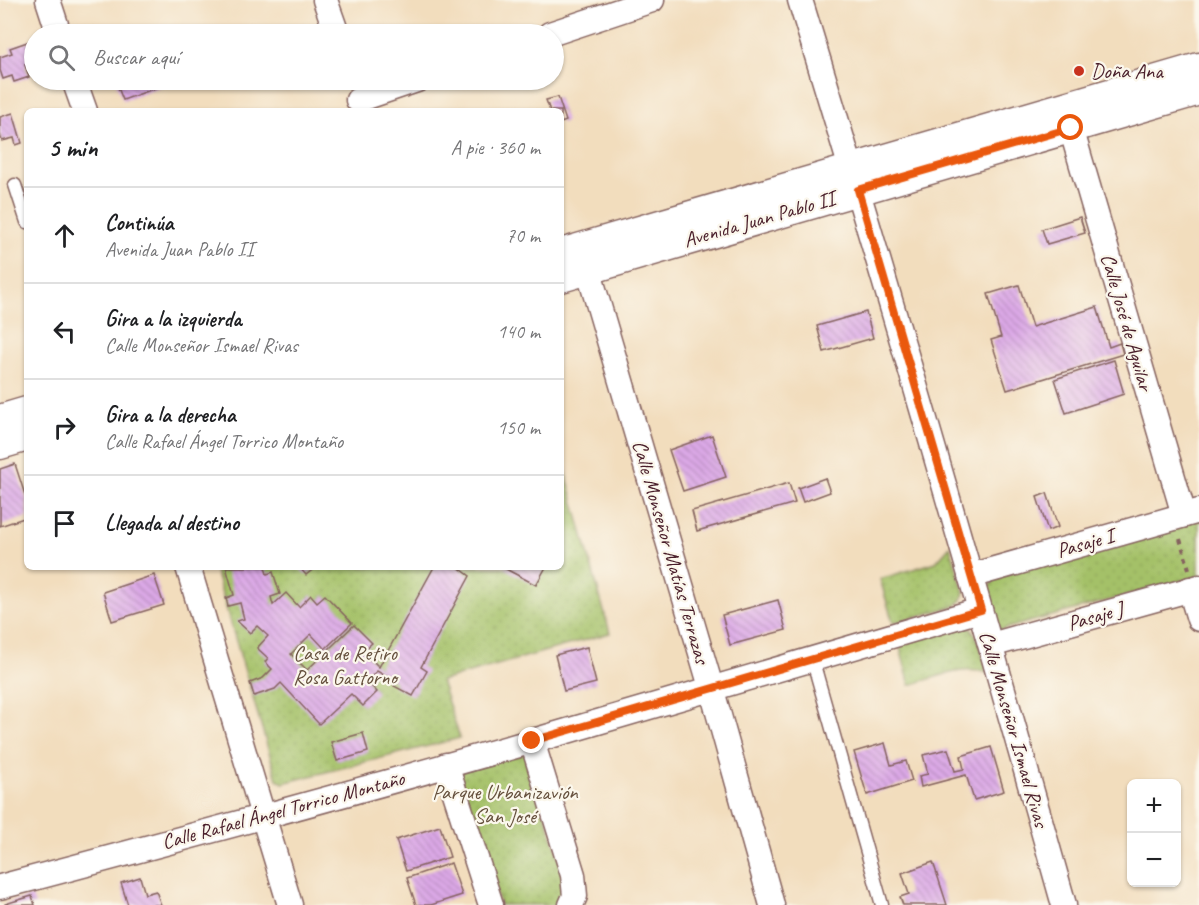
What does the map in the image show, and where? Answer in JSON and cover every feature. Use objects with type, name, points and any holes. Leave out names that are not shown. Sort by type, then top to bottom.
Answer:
[{"type":"street","points":[[48,0],[56,24]]},
{"type":"street","points":[[325,0],[333,24]]},
{"type":"street","points":[[564,29],[652,0]]},
{"type":"street","name":"Calle Monseñor Ismael Rivas","points":[[800,0],[855,179],[981,610],[1064,905]]},
{"type":"street","name":"Avenida Juan Pablo II","points":[[574,273],[1199,68]]},
{"type":"street","points":[[78,90],[84,108]]},
{"type":"street","points":[[357,97],[382,90]]},
{"type":"street","name":"Avenida Juan Pablo II","points":[[564,253],[855,179],[1071,128],[1199,90]]},
{"type":"street","name":"Calle José de Aguilar","points":[[1071,128],[1186,515]]},
{"type":"street","name":"Calle Monseñor Matías Terrazas","points":[[574,273],[711,687],[772,905]]},
{"type":"street","points":[[0,420],[24,413]]},
{"type":"street","points":[[0,444],[24,437]]},
{"type":"street","name":"Pasaje I","points":[[970,576],[1186,515]]},
{"type":"street","points":[[189,570],[290,905]]},
{"type":"street","points":[[1195,588],[1199,619]]},
{"type":"street","name":"Pasaje J","points":[[991,645],[1195,588]]},
{"type":"street","name":"Calle Rafael Ángel Torrico Montaño","points":[[0,887],[532,741],[981,610]]},
{"type":"street","points":[[532,741],[573,875],[574,896],[571,905]]},
{"type":"street","points":[[446,765],[491,905]]},
{"type":"lane","points":[[15,185],[24,213]]},
{"type":"lane","points":[[812,658],[882,905]]},
{"type":"path","points":[[1186,515],[1195,588]]},
{"type":"green space","name":"Casa de Retiro Rosa Gattorno","points":[[564,467],[610,633],[441,681],[460,738],[283,783],[277,779],[215,570],[564,570]]},
{"type":"green space","points":[[1199,517],[1199,576],[1000,630],[993,624],[987,590],[996,577]]},
{"type":"green space","points":[[950,546],[964,592],[962,600],[955,606],[893,623],[880,579],[936,562]]},
{"type":"green space","points":[[963,626],[971,629],[977,637],[988,673],[958,671],[910,685],[899,644]]},
{"type":"green space","name":"Parque Urbanizavión San José","points":[[525,753],[565,875],[563,905],[500,905],[459,775],[463,770]]},
{"type":"building","points":[[24,43],[24,79],[14,82],[12,76],[3,79],[0,70],[0,57],[12,53],[10,48]]},
{"type":"building","points":[[119,90],[150,90],[123,100]]},
{"type":"building","points":[[558,97],[562,108],[549,108],[546,100]]},
{"type":"building","points":[[13,113],[22,143],[16,145],[14,138],[2,141],[0,134],[0,117]]},
{"type":"building","points":[[1080,217],[1085,233],[1047,244],[1042,229]]},
{"type":"building","points":[[1019,285],[1032,327],[1097,307],[1109,347],[1120,343],[1123,354],[1007,390],[991,340],[1001,337],[988,294]]},
{"type":"building","points":[[866,312],[873,338],[824,352],[817,326]]},
{"type":"building","points":[[1114,360],[1124,394],[1066,413],[1055,379]]},
{"type":"building","points":[[712,435],[726,477],[683,491],[669,450]]},
{"type":"building","points":[[15,464],[24,492],[24,518],[0,526],[0,469]]},
{"type":"building","points":[[825,478],[830,492],[803,502],[798,488]]},
{"type":"building","points":[[789,483],[795,503],[697,531],[692,511]]},
{"type":"building","points":[[1047,493],[1058,527],[1048,531],[1037,497]]},
{"type":"building","points":[[227,570],[266,570],[267,574],[273,572],[280,594],[271,597],[273,605],[286,593],[299,607],[311,595],[317,602],[325,595],[352,623],[325,649],[311,634],[291,654],[307,670],[354,625],[372,643],[363,651],[379,667],[432,570],[462,570],[470,576],[421,667],[427,671],[413,696],[394,686],[396,682],[377,671],[367,681],[377,692],[363,706],[351,694],[319,724],[281,683],[275,689],[254,696],[250,683],[263,678],[272,669],[265,662],[268,658],[257,648],[268,636],[257,626],[250,633],[237,621],[244,619],[240,603],[228,606],[226,598],[234,595]]},
{"type":"building","points":[[302,570],[312,570],[306,575]]},
{"type":"building","points":[[508,570],[544,570],[536,585]]},
{"type":"building","points":[[154,575],[164,605],[112,621],[103,592]]},
{"type":"building","points":[[778,600],[786,630],[730,645],[722,615]]},
{"type":"building","points":[[587,647],[596,683],[564,691],[555,655]]},
{"type":"building","points":[[363,733],[368,752],[337,761],[331,742]]},
{"type":"building","points":[[885,743],[891,765],[906,761],[912,781],[867,795],[854,752]]},
{"type":"building","points":[[991,747],[1004,791],[974,800],[966,775],[921,787],[919,776],[928,774],[923,755],[948,749],[955,771],[964,769],[961,756]]},
{"type":"building","points":[[440,826],[450,857],[406,871],[396,840]]},
{"type":"building","points":[[933,862],[947,905],[903,905],[900,897],[909,894],[902,873]]},
{"type":"building","points":[[451,863],[462,895],[431,905],[416,905],[407,878]]},
{"type":"building","points":[[140,877],[145,894],[156,891],[161,905],[128,905],[121,883]]},
{"type":"building","points":[[32,896],[35,905],[5,905],[5,904]]},
{"type":"place","name":"Doña Ana","points":[[1079,71]]},
{"type":"route","points":[[532,741],[981,610],[858,190],[1071,128]]}]
